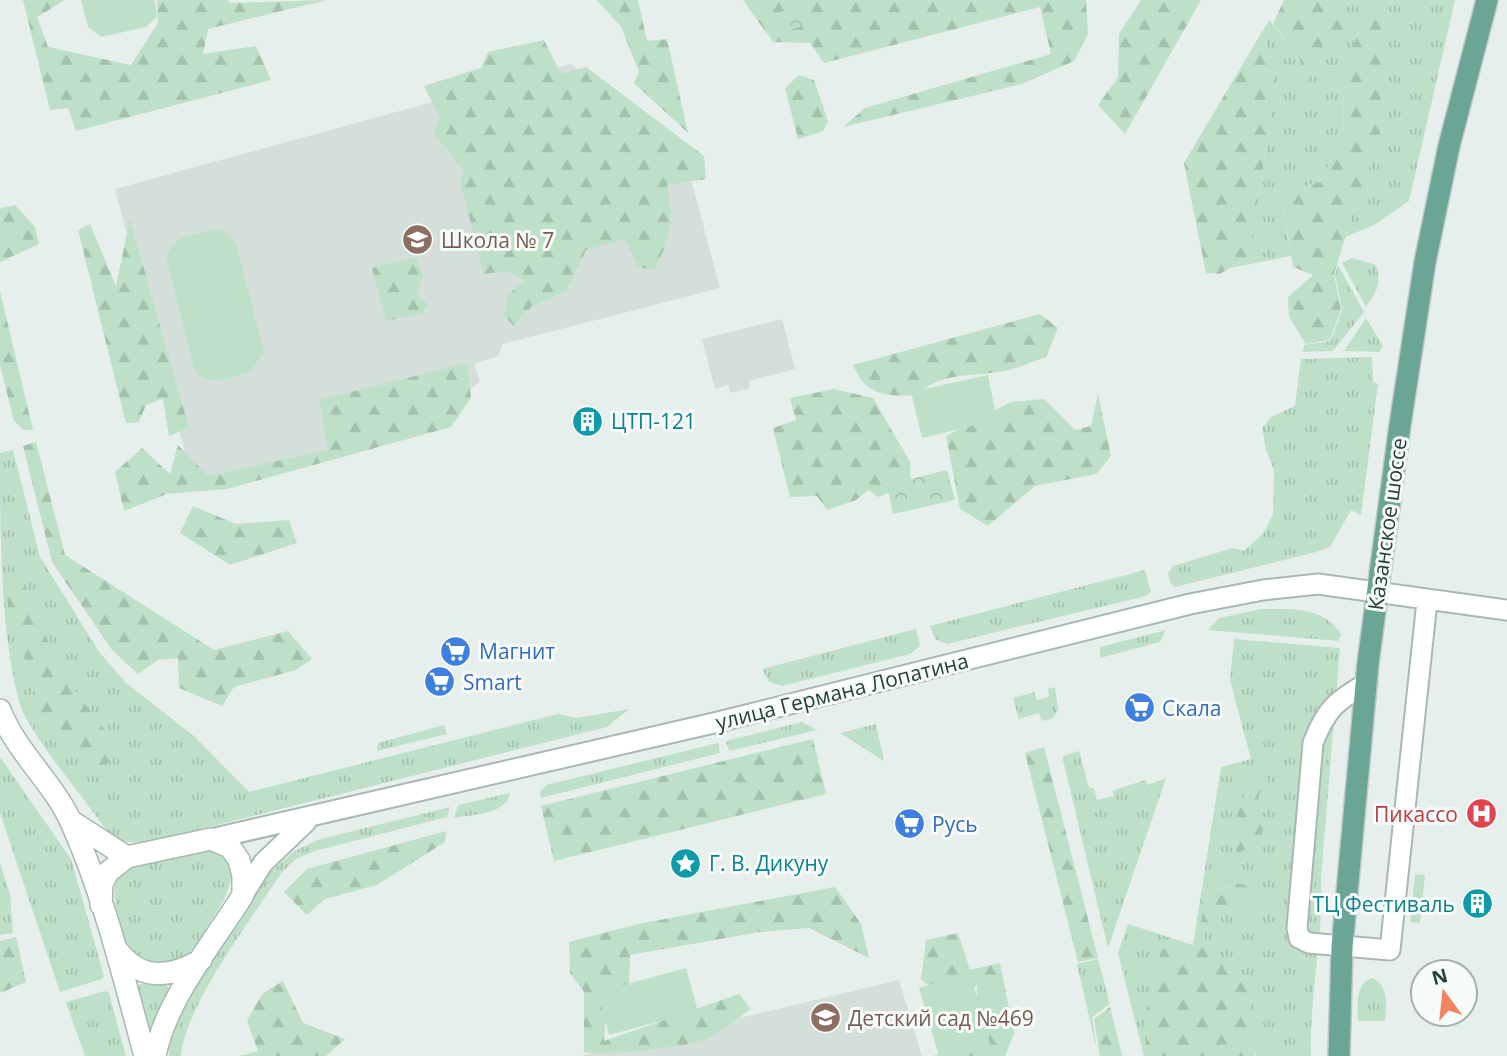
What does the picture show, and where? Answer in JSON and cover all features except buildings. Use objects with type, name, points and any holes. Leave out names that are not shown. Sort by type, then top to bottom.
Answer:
[{"type":"main road","name":"Казанское шоссе","points":[[1339,1056],[1342,947],[1377,590],[1425,262],[1450,146],[1487,0]]},
{"type":"street","name":"улица Германа Лопатина","points":[[127,857],[309,819],[718,722],[1191,604],[1263,590],[1318,584],[1507,610]]},
{"type":"street","points":[[1367,682],[1339,699],[1323,716],[1313,743],[1297,928],[1299,938],[1309,943],[1390,950],[1427,601]]},
{"type":"street","points":[[0,710],[22,751],[71,821],[101,905],[145,1056]]},
{"type":"street","points":[[155,1056],[158,1038],[172,1008],[263,863],[309,819]]},
{"type":"street","points":[[71,821],[127,857],[108,872],[102,884],[101,905]]},
{"type":"street","points":[[211,839],[230,847],[239,860],[243,876],[243,895]]},
{"type":"street","points":[[114,947],[130,967],[148,973],[187,968],[201,960]]},
{"type":"shaded area","name":"Школа № 7","points":[[571,64],[684,153],[720,288],[503,344],[498,356],[474,364],[480,381],[437,419],[195,490],[115,189]]},
{"type":"shaded area","points":[[782,319],[795,369],[749,381],[750,388],[731,393],[728,385],[715,389],[702,339]]},
{"type":"shaded area","name":"Детский сад №469","points":[[899,980],[922,1056],[580,1056]]},
{"type":"green space","points":[[23,0],[65,0],[37,17],[48,47],[131,65],[158,23],[157,0],[227,0],[231,3],[327,0],[208,29],[203,54],[256,46],[271,80],[76,131],[68,108],[50,110]]},
{"type":"green space","points":[[81,0],[155,0],[157,17],[146,27],[101,37],[88,27]]},
{"type":"green space","points":[[597,0],[638,0],[647,41],[667,39],[688,133],[634,83],[639,71],[621,27]]},
{"type":"green space","points":[[743,0],[1086,0],[1088,34],[1074,61],[1022,84],[843,127],[865,108],[1051,54],[1040,7],[824,63],[810,43],[773,42]]},
{"type":"green space","points":[[1141,0],[1201,0],[1125,134],[1098,105],[1118,77],[1119,34]]},
{"type":"green space","points":[[1284,0],[1328,0],[1325,10],[1350,24],[1348,40],[1322,40],[1322,63],[1303,86],[1300,58],[1273,24]]},
{"type":"green space","points":[[1328,0],[1455,0],[1409,201],[1374,225],[1345,237],[1357,198],[1359,31],[1350,53],[1344,92],[1343,137],[1320,182],[1281,193],[1291,256],[1230,268],[1249,256],[1279,67],[1260,35],[1269,20],[1300,58],[1303,85],[1321,39],[1348,40],[1325,10]]},
{"type":"green space","points":[[802,6],[807,25],[774,34],[769,15]]},
{"type":"green space","points":[[1375,19],[1385,24],[1380,145],[1357,198],[1334,274],[1341,310],[1330,340],[1306,344],[1289,317],[1288,297],[1313,275],[1293,267],[1281,193],[1320,182],[1343,137],[1344,92],[1350,53],[1359,31]]},
{"type":"green space","points":[[1260,35],[1279,67],[1249,256],[1220,274],[1206,273],[1184,163]]},
{"type":"green space","points":[[544,40],[561,74],[586,67],[704,156],[706,179],[667,185],[670,229],[654,270],[638,267],[625,239],[586,250],[567,290],[531,307],[514,326],[504,316],[508,295],[524,281],[509,271],[484,274],[460,181],[464,171],[433,133],[440,118],[424,86],[481,68],[488,52]]},
{"type":"green space","points":[[799,75],[814,80],[828,121],[823,131],[798,139],[785,88]]},
{"type":"green space","points":[[15,205],[35,227],[39,244],[0,262],[0,208]]},
{"type":"green space","points":[[130,219],[189,428],[169,436],[163,399],[146,405],[139,422],[126,423],[78,230],[90,224],[116,286]]},
{"type":"green space","points":[[223,230],[236,243],[264,352],[250,372],[220,380],[205,379],[194,369],[167,261],[172,246],[178,241]]},
{"type":"green space","points":[[416,257],[423,276],[417,293],[428,305],[423,313],[386,321],[372,268]]},
{"type":"green space","points":[[1352,258],[1376,265],[1379,277],[1377,287],[1366,307],[1342,263]]},
{"type":"green space","points":[[1338,265],[1364,312],[1333,351],[1303,352],[1304,345],[1331,341],[1342,310],[1335,275]]},
{"type":"green space","points":[[0,291],[33,430],[24,430],[14,421],[0,365]]},
{"type":"green space","points":[[1040,314],[1058,328],[1046,357],[1004,371],[944,379],[925,388],[916,396],[886,394],[871,389],[853,365]]},
{"type":"green space","points":[[1366,318],[1383,346],[1379,352],[1344,351]]},
{"type":"green space","points":[[1372,357],[1373,382],[1378,384],[1361,515],[1351,510],[1330,547],[1316,552],[1175,587],[1170,583],[1168,573],[1173,566],[1233,548],[1244,551],[1264,533],[1273,514],[1274,470],[1266,450],[1262,428],[1271,417],[1295,406],[1301,359]]},
{"type":"green space","points":[[467,363],[471,398],[451,427],[227,489],[167,494],[124,511],[115,472],[142,448],[170,474],[178,445],[208,476],[328,450],[319,400]]},
{"type":"green space","points":[[988,375],[997,420],[922,438],[911,392]]},
{"type":"green space","points":[[834,389],[873,398],[910,462],[911,485],[878,497],[869,490],[856,500],[827,510],[817,496],[790,497],[773,428],[796,420],[790,398]]},
{"type":"green space","points":[[1098,394],[1111,456],[1096,474],[1035,486],[988,526],[960,509],[946,436],[1011,402],[1044,399],[1075,430],[1091,426]]},
{"type":"green space","points":[[36,442],[65,555],[214,650],[288,631],[312,659],[296,670],[234,687],[222,706],[179,688],[178,658],[158,660],[138,674],[112,650],[52,562],[23,446]]},
{"type":"green space","points":[[13,450],[40,557],[100,653],[126,683],[194,736],[249,792],[558,714],[577,718],[629,709],[607,727],[153,841],[121,840],[104,827],[41,742],[23,713],[15,686],[6,622],[0,516],[0,453]]},
{"type":"green space","points":[[947,470],[955,500],[893,514],[887,485]]},
{"type":"green space","points":[[193,506],[236,524],[289,520],[297,543],[230,565],[180,533]]},
{"type":"green space","points":[[1145,570],[1151,592],[1146,596],[947,644],[935,639],[930,626]]},
{"type":"green space","points":[[25,587],[61,672],[119,749],[96,778],[41,713],[6,596]]},
{"type":"green space","points":[[1262,609],[1317,614],[1335,626],[1342,636],[1339,641],[1208,630],[1219,618]]},
{"type":"green space","points":[[916,629],[920,646],[910,654],[782,686],[769,682],[762,669]]},
{"type":"green space","points":[[1166,630],[1160,642],[1100,658],[1100,647]]},
{"type":"green space","points":[[1234,639],[1340,648],[1321,877],[1311,1056],[1256,1056],[1245,1013],[1178,1056],[1144,1056],[1118,953],[1128,924],[1193,945],[1221,767],[1251,759],[1230,680]]},
{"type":"green space","points":[[1055,687],[1058,710],[1053,718],[1042,721],[1039,713],[1019,719],[1013,698],[1034,692],[1037,700],[1049,697],[1048,689]]},
{"type":"green space","points":[[802,722],[817,730],[729,751],[726,741]]},
{"type":"green space","points":[[876,724],[884,761],[840,733]]},
{"type":"green space","points":[[444,725],[447,734],[377,751],[378,743]]},
{"type":"green space","points":[[813,739],[826,794],[554,861],[541,806]]},
{"type":"green space","points":[[718,743],[720,753],[541,798],[540,792],[546,785]]},
{"type":"green space","points":[[1044,747],[1098,958],[1078,962],[1025,753]]},
{"type":"green space","points":[[1079,751],[1089,788],[1094,788],[1097,800],[1114,796],[1112,791],[1145,780],[1147,785],[1166,778],[1108,948],[1063,760],[1063,756]]},
{"type":"green space","points":[[0,757],[71,859],[104,976],[102,979],[60,992],[0,813]]},
{"type":"green space","points":[[1252,768],[1269,779],[1261,789],[1258,799],[1262,835],[1256,843],[1239,853],[1231,847]]},
{"type":"green space","points":[[510,793],[507,801],[495,810],[454,818],[458,805]]},
{"type":"green space","points":[[450,807],[447,817],[315,851],[296,859],[282,872],[207,987],[185,1035],[181,1056],[169,1056],[169,1040],[179,1013],[266,876],[293,852],[317,840]]},
{"type":"green space","points":[[446,831],[445,842],[377,885],[325,899],[307,915],[284,892],[307,869]]},
{"type":"green space","points":[[207,850],[220,856],[228,864],[231,873],[227,893],[199,941],[178,959],[161,962],[137,957],[125,943],[115,900],[116,880],[129,868]]},
{"type":"green space","points":[[0,863],[10,894],[13,933],[0,935]]},
{"type":"green space","points":[[1415,874],[1425,875],[1420,923],[1410,922]]},
{"type":"green space","points":[[1208,877],[1258,888],[1252,904],[1227,910],[1209,935],[1200,928]]},
{"type":"green space","points":[[835,887],[861,924],[869,958],[809,928],[760,932],[630,955],[629,998],[607,1000],[604,1041],[739,994],[751,1009],[718,1033],[695,1042],[625,1052],[584,1052],[584,992],[570,973],[569,942],[638,924]]},
{"type":"green space","points":[[958,933],[970,970],[1000,963],[1014,1033],[1005,1056],[934,1056],[946,1049],[975,1044],[977,986],[941,993],[921,980],[926,940]]},
{"type":"green space","points":[[1200,933],[1246,981],[1255,1056],[1148,1056],[1146,1016],[1162,949],[1195,951]]},
{"type":"green space","points":[[16,937],[26,982],[0,993],[0,941]]},
{"type":"green space","points":[[1098,959],[1110,1004],[1092,1017],[1097,1051],[1077,964]]},
{"type":"green space","points":[[686,968],[698,1011],[609,1035],[598,992]]},
{"type":"green space","points":[[970,973],[991,1047],[960,1056],[939,1056],[919,988]]},
{"type":"green space","points":[[1371,978],[1384,990],[1385,1021],[1358,1021],[1359,991]]},
{"type":"green space","points":[[283,981],[303,1023],[345,1039],[326,1056],[239,1056],[258,1051],[247,1021],[262,994]]},
{"type":"green space","points":[[139,984],[166,985],[170,989],[150,1028],[146,1025],[137,988]]},
{"type":"green space","points":[[105,991],[109,993],[126,1056],[85,1056],[66,1002]]},
{"type":"green space","points":[[997,997],[1006,1026],[990,1032],[981,1002]]},
{"type":"green space","points":[[1110,1007],[1122,1056],[1100,1056],[1094,1019]]},
{"type":"place","name":"Школа № 7","points":[[418,240]]},
{"type":"place","name":"ЦТП-121","points":[[588,421]]},
{"type":"place","name":"Магнит","points":[[456,651]]},
{"type":"place","name":"Smart","points":[[440,682]]},
{"type":"place","name":"Скала","points":[[1139,708]]},
{"type":"place","name":"Пикассо","points":[[1481,814]]},
{"type":"place","name":"Русь","points":[[909,824]]},
{"type":"place","name":"Г. В. Дикуну","points":[[686,863]]},
{"type":"place","name":"ТЦ Фестиваль","points":[[1478,904]]},
{"type":"place","name":"Детский сад №469","points":[[825,1018]]}]
